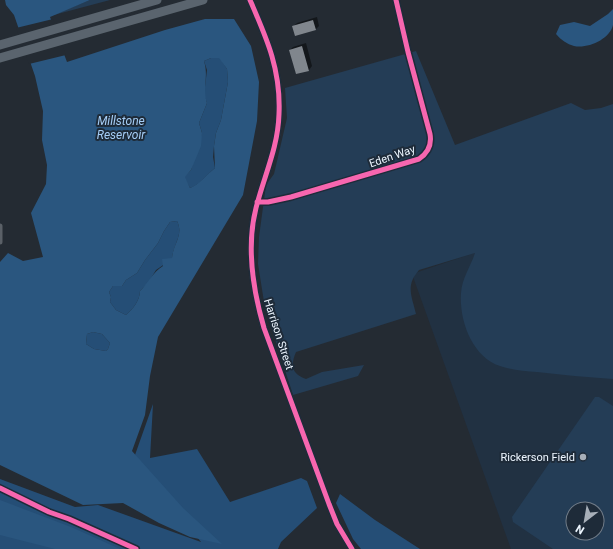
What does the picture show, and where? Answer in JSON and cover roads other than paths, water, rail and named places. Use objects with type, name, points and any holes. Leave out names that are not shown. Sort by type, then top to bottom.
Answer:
[{"type":"highway","points":[[0,45],[19,41],[157,0]]},
{"type":"highway","points":[[0,58],[203,0]]},
{"type":"street","name":"Harrison Street","points":[[250,0],[272,52],[279,96],[279,116],[275,147],[257,202],[253,227],[252,252],[255,284],[261,316],[332,510],[352,549]]},
{"type":"street","name":"Eden Way","points":[[257,202],[264,203],[284,199],[344,182],[419,159],[428,151],[430,145],[430,134],[396,0]]},
{"type":"street","points":[[0,226],[0,242]]},
{"type":"water","name":"Millstone Reservoir","points":[[5,0],[90,0],[50,17],[67,62],[165,30],[205,19],[234,19],[251,46],[259,82],[257,121],[243,195],[158,337],[150,376],[145,415],[132,451],[183,508],[222,544],[190,537],[159,523],[123,503],[83,505],[0,465],[0,262],[8,253],[23,261],[43,257],[31,213],[46,184],[47,165],[42,140],[43,111],[35,76],[14,15],[6,5]],"holes":[[[211,58],[219,58],[227,69],[228,82],[221,120],[216,133],[214,146],[215,168],[200,182],[190,188],[185,177],[191,170],[201,146],[202,133],[199,123],[207,103],[205,92],[206,72],[204,61]],[[177,221],[179,226],[179,235],[172,258],[162,259],[163,266],[156,271],[140,291],[137,301],[129,313],[126,315],[116,310],[110,302],[111,297],[109,292],[113,286],[122,286],[126,280],[137,273],[158,243],[170,222]],[[93,332],[102,334],[110,343],[108,349],[106,351],[94,349],[86,344],[87,334]]]},
{"type":"water","points":[[613,9],[613,25],[611,30],[608,35],[598,42],[580,47],[574,46],[564,42],[556,34],[560,25],[574,22],[590,26]]},
{"type":"water","points":[[0,500],[71,527],[120,549],[55,549],[0,535]]},
{"type":"place","name":"Rickerson Field","points":[[583,457]]}]
